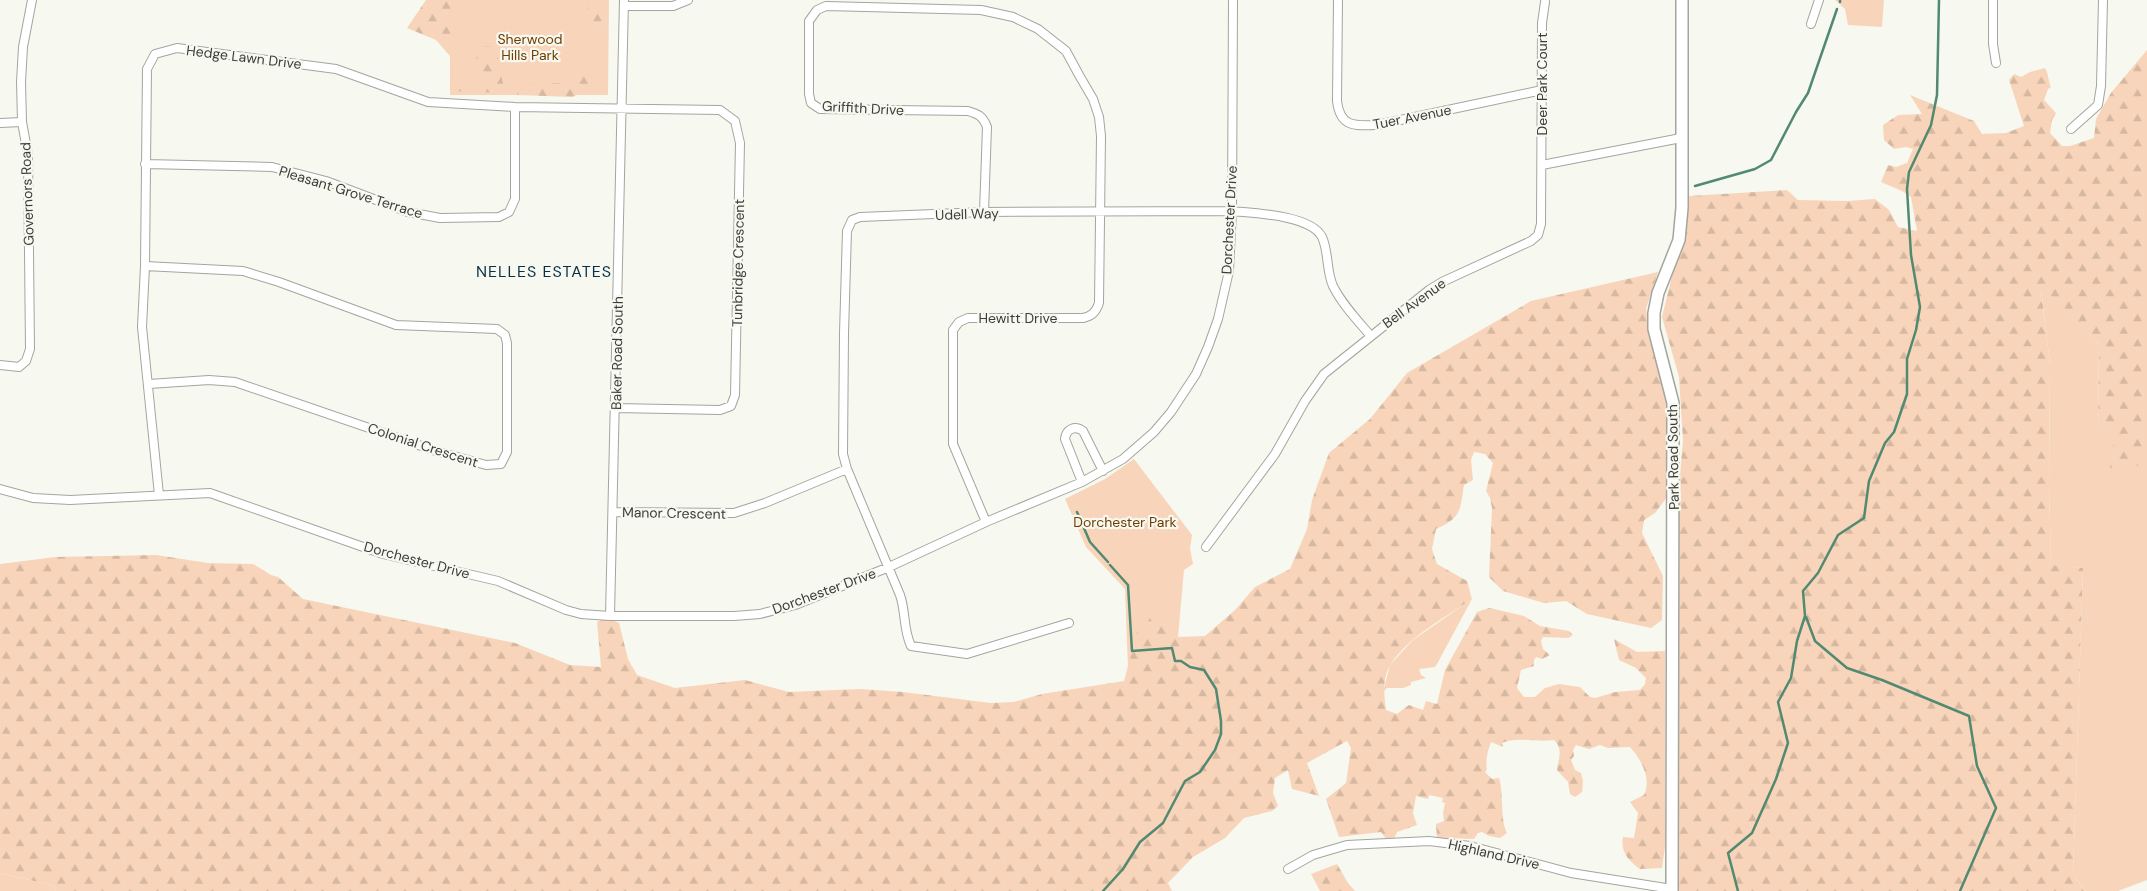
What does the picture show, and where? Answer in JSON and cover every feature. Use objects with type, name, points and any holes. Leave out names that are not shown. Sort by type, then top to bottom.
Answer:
[{"type":"main road","name":"Park Road South","points":[[1672,890],[1673,403],[1654,329],[1658,294],[1679,240],[1682,208],[1682,0]]},
{"type":"street","name":"Governors Road","points":[[0,366],[18,367],[26,360],[30,349],[28,155],[22,122],[23,47],[32,0]]},
{"type":"street","points":[[624,3],[673,6],[688,0]]},
{"type":"street","name":"Dorchester Drive","points":[[0,489],[33,498],[70,500],[210,493],[226,497],[383,554],[418,564],[498,581],[566,610],[581,614],[610,616],[734,616],[760,614],[794,605],[890,567],[986,522],[1082,482],[1123,459],[1154,432],[1196,374],[1218,318],[1229,271],[1232,212],[1234,0]]},
{"type":"street","name":"Tuer Avenue","points":[[1338,0],[1337,101],[1338,112],[1348,123],[1362,126],[1376,125],[1542,90]]},
{"type":"street","points":[[1811,24],[1819,0]]},
{"type":"street","points":[[1993,0],[1992,44],[1996,63]]},
{"type":"street","points":[[2071,129],[2098,105],[2101,86],[2103,0]]},
{"type":"street","name":"Deer Park Court","points":[[1542,165],[1542,23],[1545,2]]},
{"type":"street","name":"Baker Road South","points":[[610,616],[614,512],[624,3]]},
{"type":"street","name":"Griffith Drive","points":[[984,212],[987,127],[984,118],[968,111],[820,109],[811,103],[809,94],[809,21],[817,10],[826,6],[982,10],[1013,17],[1038,29],[1066,51],[1093,99],[1099,117],[1101,136],[1100,212]]},
{"type":"street","name":"Hedge Lawn Drive","points":[[159,495],[142,327],[145,266],[144,164],[147,69],[155,54],[177,48],[336,69],[428,102],[514,107],[622,108]]},
{"type":"street","name":"Pleasant Grove Terrace","points":[[144,164],[272,167],[326,181],[408,212],[440,218],[499,217],[508,212],[515,199],[514,107]]},
{"type":"street","name":"Tunbridge Crescent","points":[[616,408],[720,410],[731,406],[735,395],[740,144],[735,122],[720,110],[622,108]]},
{"type":"street","points":[[0,123],[22,122]]},
{"type":"street","points":[[1542,165],[1681,138]]},
{"type":"street","name":"Bell Avenue","points":[[1206,547],[1275,454],[1315,385],[1334,364],[1442,282],[1504,254],[1538,235],[1541,224],[1542,165]]},
{"type":"street","name":"Udell Way","points":[[1069,623],[967,654],[910,646],[905,635],[903,602],[890,567],[847,469],[843,454],[847,231],[852,220],[860,217],[984,212],[1232,212],[1273,214],[1286,217],[1317,231],[1322,238],[1332,285],[1370,335]]},
{"type":"street","name":"Hewitt Drive","points":[[986,522],[953,444],[953,330],[958,322],[968,318],[1083,318],[1094,313],[1099,303],[1100,212]]},
{"type":"street","name":"Colonial Crescent","points":[[145,266],[243,271],[280,282],[396,325],[497,329],[505,335],[507,343],[507,452],[501,464],[486,465],[436,451],[235,382],[209,380],[149,384]]},
{"type":"street","points":[[1082,482],[1065,439],[1067,432],[1071,429],[1079,428],[1083,431],[1103,470]]},
{"type":"street","name":"Manor Crescent","points":[[614,512],[734,514],[847,469]]},
{"type":"street","name":"Highland Drive","points":[[1288,869],[1313,855],[1347,845],[1429,841],[1470,846],[1571,873],[1672,890]]},
{"type":"green space","points":[[426,0],[451,0],[455,84],[484,83],[476,66],[477,46],[498,46],[498,59],[505,93],[450,91],[450,56],[436,40],[407,28]]},
{"type":"green space","name":"Sherwood Hills Park","points":[[451,0],[609,0],[608,95],[450,95]]},
{"type":"green space","points":[[588,0],[601,0],[607,19],[603,35],[588,35],[586,18]]},
{"type":"green space","points":[[1835,0],[1884,0],[1882,27],[1848,25],[1845,9]]},
{"type":"green space","points":[[2147,50],[2147,423],[2140,423],[2145,465],[2110,468],[2116,427],[2098,427],[2099,344],[2041,290],[2050,365],[2049,485],[2051,565],[2083,568],[2073,874],[2085,891],[1679,891],[1679,486],[1683,441],[1679,377],[1662,317],[1689,196],[1787,190],[1798,200],[1848,201],[1875,199],[1889,210],[1898,227],[1917,231],[1911,197],[1881,182],[1888,165],[1896,167],[1907,163],[1913,149],[1906,147],[1894,149],[1884,140],[1883,125],[1898,115],[1922,114],[1910,95],[1974,121],[1982,134],[2006,133],[2024,126],[2009,80],[2014,74],[2021,77],[2030,72],[2045,68],[2051,87],[2048,89],[2044,100],[2056,113],[2052,120],[2050,133],[2062,146],[2070,146],[2094,138],[2096,119],[2111,93]]},
{"type":"green space","points":[[583,59],[593,64],[594,84],[573,97],[517,95],[518,84],[575,83]]},
{"type":"green space","points":[[1658,272],[1646,309],[1656,360],[1667,398],[1667,497],[1655,513],[1644,520],[1642,533],[1663,576],[1662,620],[1651,628],[1587,614],[1566,601],[1544,603],[1503,591],[1489,577],[1492,508],[1486,491],[1493,463],[1485,454],[1474,452],[1471,460],[1473,480],[1464,485],[1460,507],[1455,517],[1436,529],[1432,549],[1437,564],[1467,581],[1472,599],[1428,628],[1407,645],[1388,669],[1384,693],[1386,710],[1397,714],[1409,705],[1423,710],[1426,701],[1437,704],[1445,670],[1477,612],[1489,608],[1524,616],[1540,626],[1569,631],[1573,635],[1568,638],[1543,637],[1541,641],[1543,649],[1550,655],[1542,659],[1536,657],[1534,666],[1521,670],[1517,688],[1524,697],[1535,697],[1545,688],[1559,684],[1580,687],[1590,697],[1595,698],[1615,692],[1640,690],[1645,684],[1646,678],[1636,668],[1619,660],[1614,639],[1637,652],[1665,651],[1665,847],[1662,868],[1640,869],[1632,863],[1624,852],[1623,837],[1634,838],[1638,813],[1630,802],[1644,795],[1647,782],[1641,763],[1630,747],[1608,748],[1600,745],[1589,749],[1576,745],[1573,750],[1574,756],[1571,760],[1575,770],[1581,773],[1583,781],[1582,792],[1575,797],[1570,794],[1568,782],[1557,770],[1560,751],[1554,740],[1514,740],[1502,743],[1503,747],[1491,742],[1486,763],[1487,769],[1485,772],[1492,779],[1499,778],[1507,833],[1500,838],[1489,836],[1482,832],[1478,833],[1474,839],[1437,838],[1436,824],[1444,821],[1445,803],[1442,802],[1443,798],[1429,795],[1428,799],[1416,796],[1413,813],[1417,825],[1397,832],[1394,839],[1386,839],[1381,832],[1339,837],[1326,799],[1346,783],[1351,748],[1347,741],[1307,763],[1319,796],[1292,789],[1288,770],[1275,778],[1273,793],[1278,806],[1272,811],[1244,818],[1225,838],[1193,857],[1168,883],[1172,891],[56,891],[55,886],[0,873],[0,564],[55,557],[156,555],[208,563],[253,564],[278,577],[303,599],[515,643],[570,665],[601,667],[597,622],[607,618],[619,623],[628,659],[637,675],[675,688],[745,680],[789,692],[860,689],[903,692],[991,703],[1014,702],[1042,694],[1124,681],[1137,632],[1145,626],[1156,608],[1172,639],[1205,636],[1235,610],[1255,587],[1290,569],[1307,529],[1312,500],[1329,453],[1370,419],[1407,373],[1531,301]]},
{"type":"green space","points":[[2041,289],[2099,344],[2098,427],[2147,423],[2147,880],[2118,891],[2085,891],[2073,874],[2083,568],[2051,566],[2049,485],[2050,365]]},
{"type":"green space","name":"Dorchester Park","points":[[1134,459],[1192,535],[1190,549],[1193,564],[1184,570],[1178,637],[1166,656],[1128,668],[1125,589],[1086,547],[1065,499],[1105,479]]},
{"type":"green space","points":[[1472,599],[1435,667],[1419,669],[1421,675],[1426,678],[1411,682],[1411,685],[1403,688],[1387,688],[1383,692],[1390,665],[1413,640]]},
{"type":"green space","points":[[1337,864],[1355,891],[1320,891],[1311,874]]},
{"type":"green space","points":[[0,873],[55,886],[56,891],[0,891]]},
{"type":"waterway","points":[[1738,891],[1728,853],[1752,833],[1776,779],[1788,743],[1778,702],[1791,678],[1797,641],[1805,616],[1803,591],[1818,573],[1838,535],[1864,518],[1869,481],[1885,443],[1894,432],[1907,394],[1907,359],[1916,330],[1920,307],[1911,255],[1907,189],[1909,172],[1931,125],[1937,95],[1939,0]]},
{"type":"waterway","points":[[1695,186],[1755,169],[1771,160],[1808,93],[1837,9]]},
{"type":"waterway","points":[[1077,512],[1090,542],[1108,562]]},
{"type":"waterway","points":[[1103,891],[1123,869],[1140,842],[1163,823],[1185,781],[1200,772],[1215,750],[1221,734],[1216,689],[1204,670],[1190,667],[1181,661],[1175,661],[1172,648],[1132,651],[1128,585],[1110,565]]},
{"type":"waterway","points":[[1806,617],[1815,641],[1847,668],[1882,680],[1969,716],[1977,766],[1996,808],[1960,891]]},
{"type":"district","name":"NELLES ESTATES","points":[[544,271]]}]
